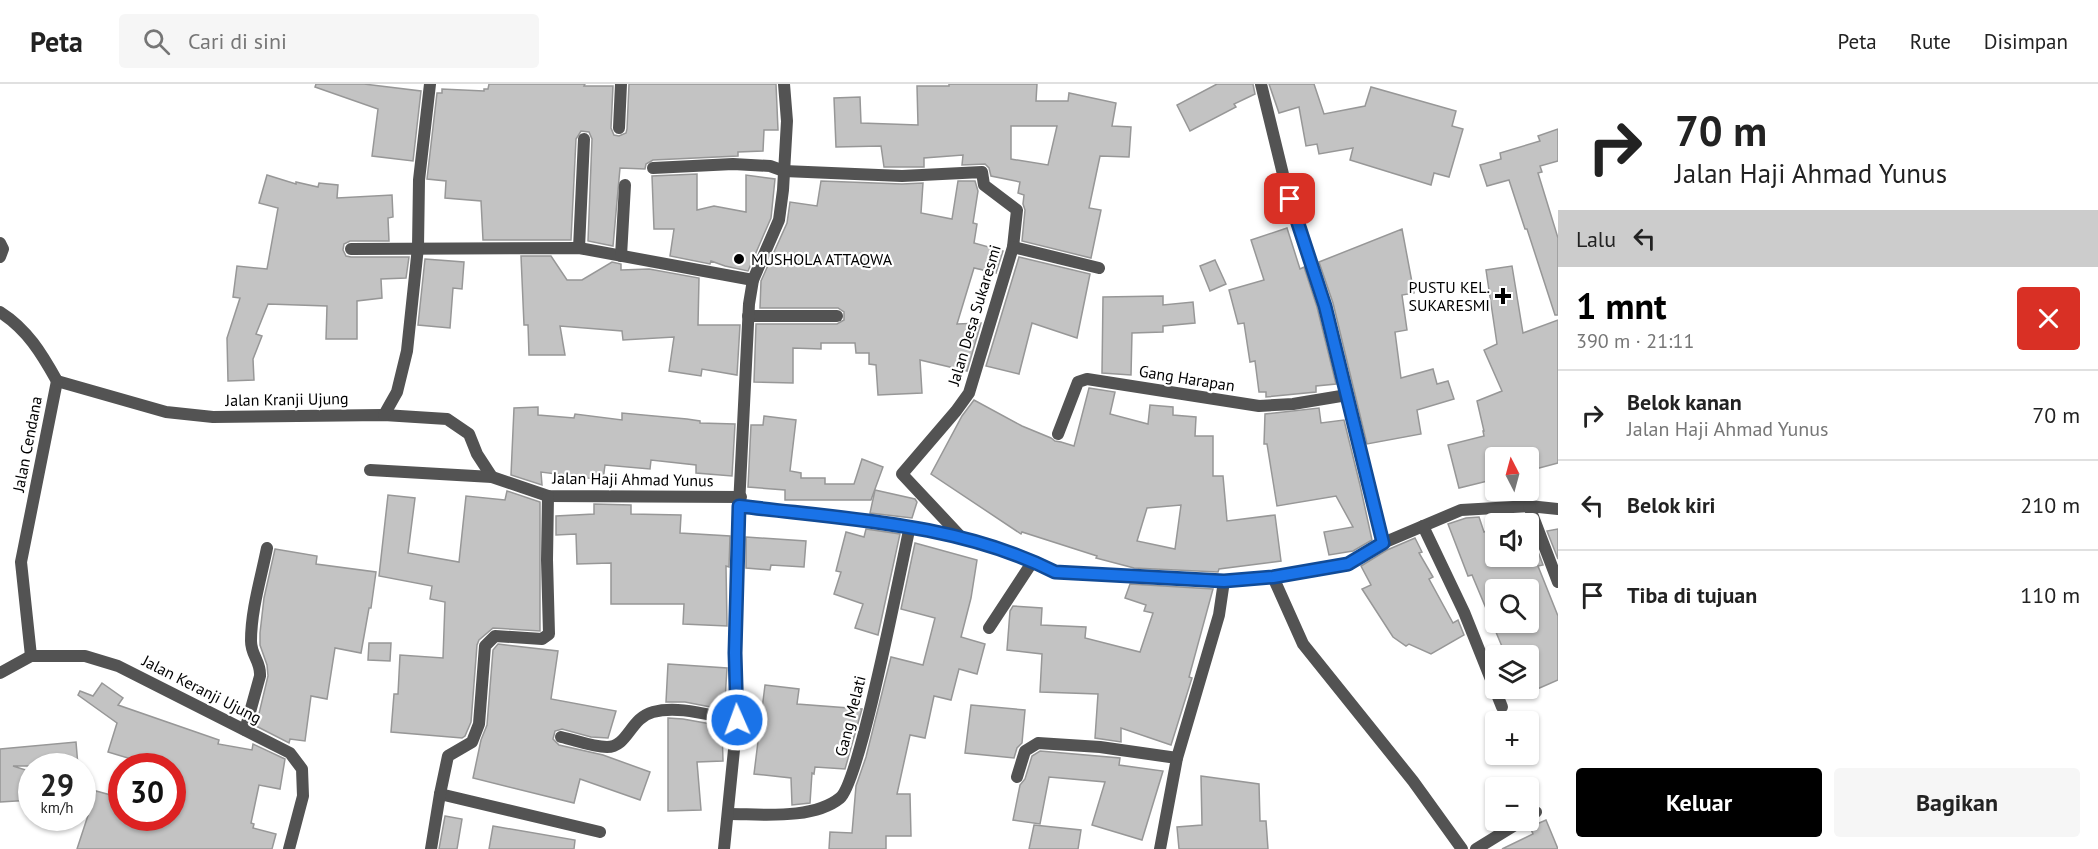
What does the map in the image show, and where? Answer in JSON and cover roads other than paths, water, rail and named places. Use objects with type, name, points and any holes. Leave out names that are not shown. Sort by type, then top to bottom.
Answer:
[{"type":"street","points":[[384,415],[397,392],[407,351],[418,247],[419,180],[430,84]]},
{"type":"street","points":[[619,128],[621,84]]},
{"type":"street","points":[[724,849],[737,720],[735,653],[748,316],[753,280],[778,220],[787,121],[784,84]]},
{"type":"street","points":[[1261,84],[1290,199],[1325,306],[1383,543]]},
{"type":"street","points":[[579,248],[584,139]]},
{"type":"street","points":[[653,168],[733,164],[770,166],[784,171]]},
{"type":"street","name":"Jalan Desa Sukaresmi","points":[[784,171],[902,176],[982,172],[984,185],[1017,210],[1013,247],[969,393],[902,474],[963,539]]},
{"type":"street","points":[[621,256],[625,185]]},
{"type":"street","points":[[0,243],[3,249],[0,257]]},
{"type":"street","points":[[1013,247],[1099,268]]},
{"type":"street","points":[[351,249],[579,248],[753,280]]},
{"type":"street","points":[[0,312],[31,339],[57,381]]},
{"type":"street","points":[[748,316],[837,316]]},
{"type":"street","name":"Gang Harapan","points":[[1058,434],[1078,382],[1087,379],[1259,406],[1293,404],[1347,395]]},
{"type":"street","name":"Jalan Kranji Ujung","points":[[57,381],[166,412],[213,417],[384,415],[447,419],[469,434],[477,454],[492,477]]},
{"type":"street","name":"Jalan Cendana","points":[[31,656],[21,562],[57,381]]},
{"type":"street","name":"Jalan Haji Ahmad Yunus","points":[[370,470],[492,477],[548,496],[740,502],[910,526],[963,539],[1033,561],[1055,572],[1224,581],[1273,577],[1348,564],[1383,543],[1461,510],[1529,506],[1558,509]]},
{"type":"street","points":[[430,849],[448,756],[472,742],[479,724],[485,646],[495,636],[542,639],[549,634],[548,496]]},
{"type":"street","points":[[1529,506],[1558,582]]},
{"type":"street","name":"Gang Melati","points":[[729,814],[780,815],[818,809],[841,798],[854,772],[910,526]]},
{"type":"street","points":[[1423,526],[1464,612],[1502,707]]},
{"type":"street","points":[[245,729],[260,676],[261,667],[251,651],[251,638],[252,620],[267,548]]},
{"type":"street","points":[[989,628],[1033,561]]},
{"type":"street","points":[[1273,577],[1304,644],[1413,781],[1462,849]]},
{"type":"street","points":[[1160,849],[1178,758],[1219,615],[1224,581]]},
{"type":"street","name":"Jalan Keranji Ujung","points":[[0,672],[31,656],[85,656],[118,666],[290,753],[302,769],[303,796],[289,849]]},
{"type":"street","points":[[561,737],[606,747],[614,746],[620,743],[641,716],[655,711],[673,710],[737,720]]},
{"type":"street","points":[[1017,777],[1025,752],[1038,743],[1100,747],[1178,758]]},
{"type":"street","points":[[440,794],[600,832]]},
{"type":"street","points":[[1476,849],[1505,831]]},
{"type":"place","name":"MUSHOLA ATTAQWA","points":[[739,259]]},
{"type":"place","name":"PUSTU KEL. SUKARESMI","points":[[1503,296]]}]
